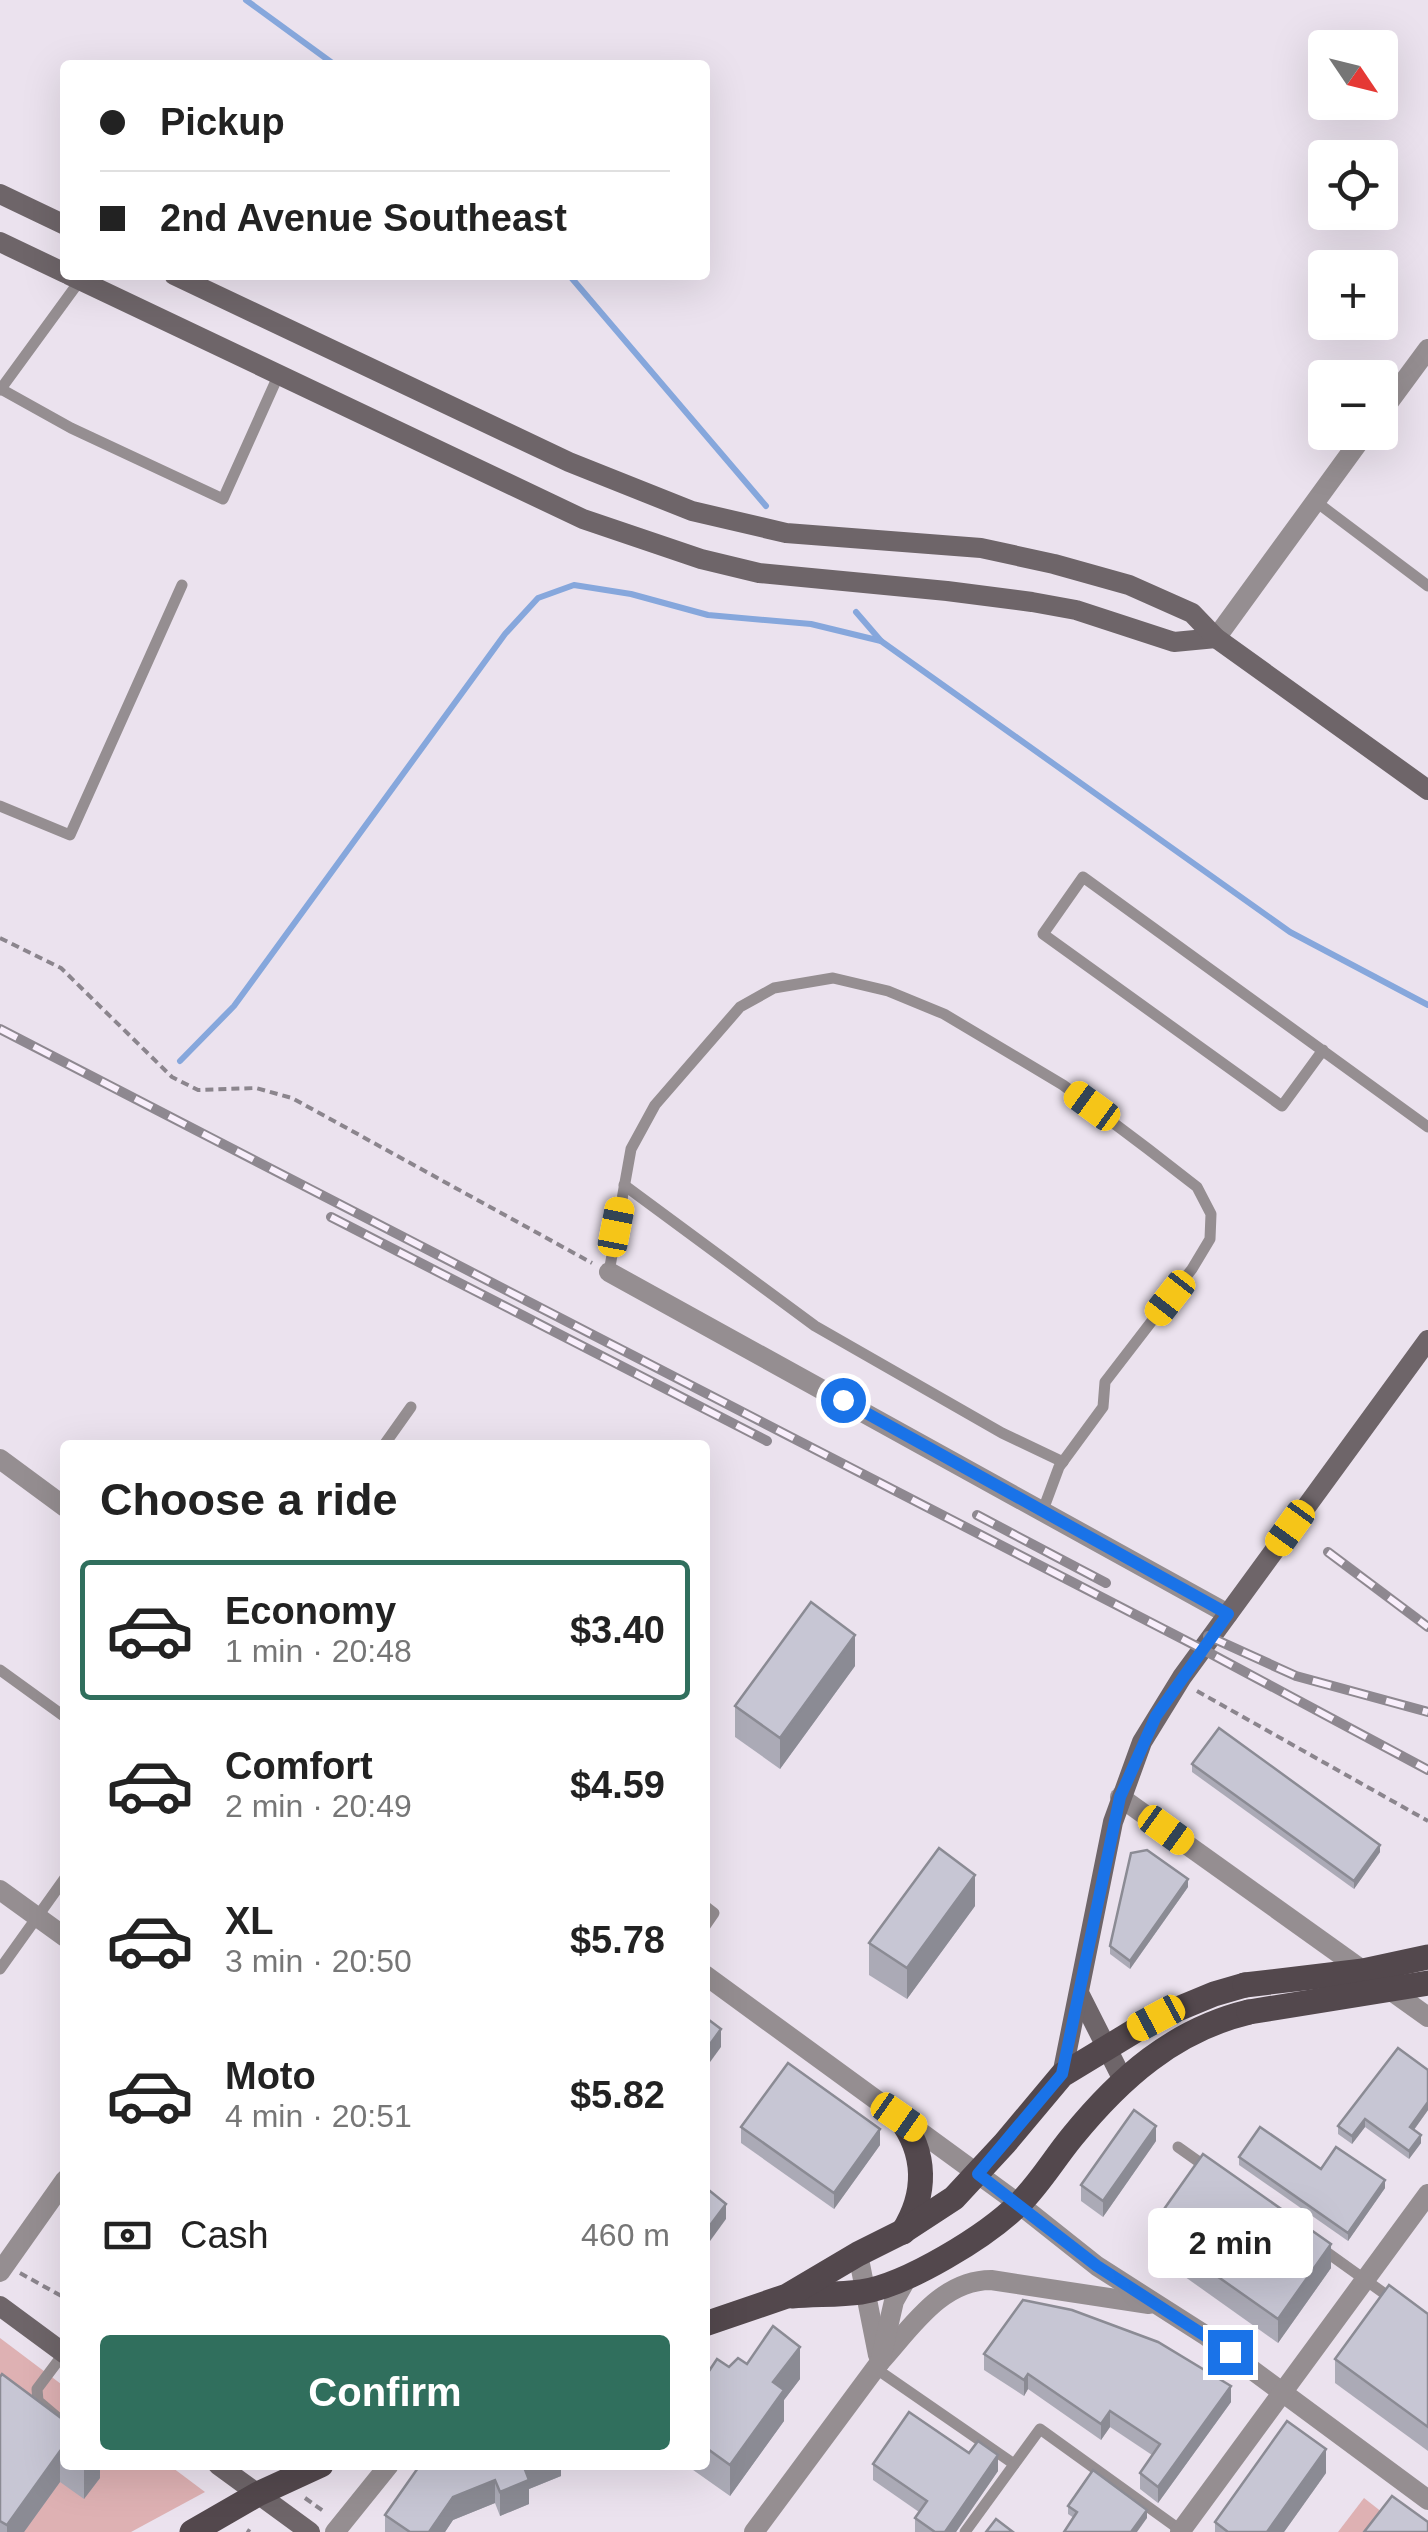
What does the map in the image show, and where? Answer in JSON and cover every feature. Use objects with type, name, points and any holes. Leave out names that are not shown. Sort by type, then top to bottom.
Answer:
[{"type":"main road","points":[[710,2322],[787,2296],[902,2232],[954,2198],[1062,2074],[1185,2004],[1245,1986],[1363,1971],[1428,1957]]},
{"type":"main road","points":[[787,2296],[863,2291],[908,2278],[984,2231],[1019,2204],[1089,2118],[1124,2082],[1153,2055],[1188,2033],[1249,2012],[1428,1984]]},
{"type":"main road","points":[[899,2117],[915,2143],[922,2173],[917,2204],[902,2232]]},
{"type":"main road","points":[[192,2532],[310,2470]]},
{"type":"street","points":[[0,194],[60,222]]},
{"type":"street","points":[[0,242],[60,270]]},
{"type":"street","points":[[82,280],[582,519],[701,560],[779,575],[947,590],[1076,610],[1174,642],[1216,638],[1353,450]]},
{"type":"street","points":[[185,280],[570,462],[692,511],[786,534],[981,548],[1129,586],[1192,614],[1216,638],[1428,790]]},
{"type":"street","points":[[1398,392],[1425,358]]},
{"type":"street","points":[[609,1272],[1228,1614]]},
{"type":"street","points":[[1062,2074],[1120,1797],[1142,1742],[1188,1669],[1428,1340]]},
{"type":"street","points":[[0,1459],[60,1503]]},
{"type":"street","points":[[1120,1797],[1428,2018]]},
{"type":"street","points":[[0,1890],[60,1933]]},
{"type":"street","points":[[710,1978],[1019,2204],[1097,2266],[1206,2334],[1428,2500]]},
{"type":"street","points":[[1079,1993],[1124,2082]]},
{"type":"street","points":[[10,2273],[60,2188]]},
{"type":"street","points":[[1182,2532],[1428,2194]]},
{"type":"street","points":[[858,2254],[877,2365]]},
{"type":"street","points":[[877,2365],[894,2301],[908,2278]]},
{"type":"street","points":[[754,2532],[877,2365],[938,2299],[970,2282],[991,2280],[1157,2305]]},
{"type":"street","points":[[0,2306],[60,2351]]},
{"type":"street","points":[[225,2470],[310,2532]]},
{"type":"street","points":[[335,2526],[385,2470]]},
{"type":"lane","points":[[71,280],[0,390],[223,499],[278,374]]},
{"type":"lane","points":[[1315,502],[1428,586]]},
{"type":"lane","points":[[0,806],[70,835],[182,586]]},
{"type":"lane","points":[[1322,1050],[1282,1106],[1043,934],[1083,877],[1322,1050],[1428,1127]]},
{"type":"lane","points":[[609,1272],[631,1148],[655,1105],[740,1008],[774,988],[834,978],[888,991],[944,1014],[1063,1085],[1197,1188],[1211,1214],[1210,1240],[1105,1382],[1103,1407],[1063,1462],[1043,1510]]},
{"type":"lane","points":[[624,1185],[815,1326],[1002,1433],[1063,1462]]},
{"type":"lane","points":[[388,1440],[412,1407]]},
{"type":"lane","points":[[0,1670],[60,1713]]},
{"type":"lane","points":[[0,1969],[60,1885]]},
{"type":"lane","points":[[1178,2146],[1215,2173]]},
{"type":"lane","points":[[1311,2240],[1397,2302]]},
{"type":"lane","points":[[60,2359],[37,2389],[38,2401],[60,2420]]},
{"type":"lane","points":[[877,2365],[1014,2464]]},
{"type":"lane","points":[[965,2532],[1040,2429],[1182,2532]]},
{"type":"path","points":[[0,938],[61,968],[172,1078],[198,1090],[256,1088],[292,1098],[609,1272]]},
{"type":"path","points":[[1188,1669],[1198,1692],[1428,1821]]},
{"type":"path","points":[[10,2273],[60,2296]]},
{"type":"path","points":[[299,2494],[335,2526]]},
{"type":"shaded area","points":[[0,2338],[60,2383],[60,2470],[176,2470],[205,2492],[131,2532],[0,2532]]},
{"type":"shaded area","points":[[1364,2498],[1392,2520],[1382,2532],[1338,2532]]},
{"type":"building","points":[[811,1602],[855,1635],[780,1738],[735,1706]]},
{"type":"building","points":[[1219,1728],[1380,1845],[1354,1881],[1192,1764]]},
{"type":"building","points":[[939,1848],[975,1875],[907,1968],[869,1943]]},
{"type":"building","points":[[1147,1850],[1188,1879],[1130,1961],[1110,1946],[1131,1853]]},
{"type":"building","points":[[710,2021],[721,2029],[710,2044]]},
{"type":"building","points":[[1398,2048],[1428,2070],[1428,2102],[1410,2127],[1421,2135],[1409,2151],[1365,2119],[1352,2136],[1338,2126]]},
{"type":"building","points":[[788,2063],[880,2129],[834,2193],[741,2127]]},
{"type":"building","points":[[1134,2110],[1156,2126],[1103,2201],[1081,2185]]},
{"type":"building","points":[[1260,2127],[1321,2169],[1336,2147],[1385,2180],[1348,2233],[1239,2157]]},
{"type":"building","points":[[1203,2154],[1331,2244],[1278,2319],[1150,2229]]},
{"type":"building","points":[[710,2191],[726,2204],[710,2225]]},
{"type":"building","points":[[1389,2285],[1428,2314],[1428,2427],[1335,2359]]},
{"type":"building","points":[[1023,2300],[1072,2310],[1158,2342],[1231,2386],[1158,2487],[1140,2473],[1160,2444],[1110,2411],[1101,2424],[1028,2374],[1024,2380],[984,2354]]},
{"type":"building","points":[[773,2326],[800,2347],[773,2382],[784,2390],[730,2465],[710,2451],[710,2370],[717,2359],[729,2367],[738,2358],[747,2364]]},
{"type":"building","points":[[2,2374],[60,2417],[60,2451],[7,2525],[0,2521]]},
{"type":"building","points":[[909,2412],[969,2453],[978,2441],[998,2455],[945,2532],[935,2532],[915,2518],[927,2501],[873,2464]]},
{"type":"building","points":[[1287,2421],[1326,2449],[1267,2532],[1228,2532],[1215,2522]]},
{"type":"building","points":[[416,2470],[525,2470],[529,2480],[500,2492],[495,2480],[453,2497],[429,2532],[410,2532],[385,2515]]},
{"type":"building","points":[[1093,2470],[1147,2510],[1131,2532],[1064,2532],[1077,2512],[1068,2506]]},
{"type":"building","points":[[1392,2496],[1428,2522],[1428,2532],[1364,2532]]},
{"type":"building","points":[[996,2519],[1013,2532],[986,2532]]},
{"type":"waterway","points":[[246,0],[328,60]]},
{"type":"waterway","points":[[573,280],[766,506]]},
{"type":"waterway","points":[[180,1061],[234,1006],[505,634],[538,598],[574,585],[631,594],[708,615],[811,624],[881,641]]},
{"type":"waterway","points":[[856,612],[881,641],[1290,932],[1428,1005]]},
{"type":"railway","points":[[0,1029],[1202,1649],[1428,1770]]},
{"type":"railway","points":[[331,1217],[767,1441]]},
{"type":"railway","points":[[977,1515],[1106,1583]]},
{"type":"railway","points":[[1328,1552],[1428,1627]]},
{"type":"railway","points":[[1208,1636],[1296,1676],[1428,1712]]},
{"type":"route","points":[[843,1400],[1228,1614],[1156,1716],[1130,1769],[1108,1848],[1062,2074],[978,2174],[1097,2266],[1230,2352]]}]
